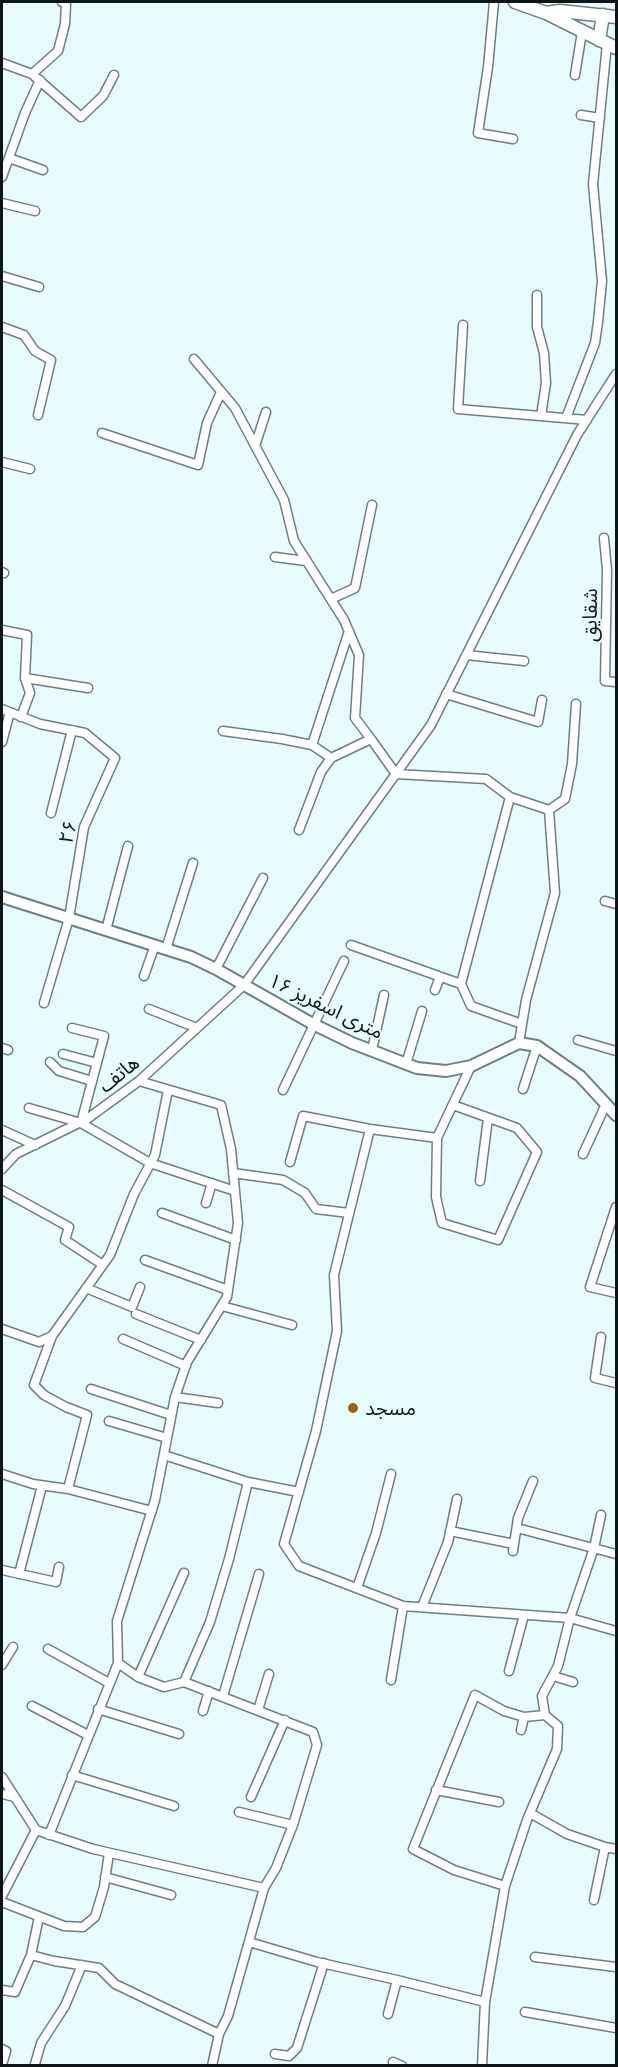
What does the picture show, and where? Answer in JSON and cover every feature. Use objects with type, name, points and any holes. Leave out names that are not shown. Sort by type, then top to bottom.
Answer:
[{"type":"main road","points":[[522,3],[608,44],[612,15],[560,11],[546,13]]},
{"type":"street","points":[[32,74],[58,51],[65,24],[66,4],[62,2]]},
{"type":"street","points":[[494,2],[488,67],[478,133],[513,138]]},
{"type":"street","points":[[575,75],[582,32]]},
{"type":"street","points":[[566,417],[595,343],[598,322],[602,281],[593,184],[608,44]]},
{"type":"street","points":[[2,63],[32,74],[81,117],[104,96],[114,75]]},
{"type":"street","points":[[2,177],[40,80]]},
{"type":"street","points":[[580,115],[600,118]]},
{"type":"street","points":[[9,158],[43,170]]},
{"type":"street","points":[[2,203],[35,211]]},
{"type":"street","points":[[2,276],[39,287]]},
{"type":"street","points":[[537,295],[537,327],[544,353],[546,383],[541,416]]},
{"type":"street","points":[[463,325],[458,410],[587,420]]},
{"type":"street","points":[[2,327],[24,334],[34,351],[51,360],[38,415]]},
{"type":"street","points":[[194,359],[235,408],[284,500],[294,542],[349,631],[359,655],[356,718],[396,774],[486,779],[510,797],[549,810]]},
{"type":"street","name":"هاتف","points":[[2,1169],[16,1154],[81,1123],[139,1081],[244,985],[431,725],[577,435],[616,374]]},
{"type":"street","points":[[102,433],[198,465],[207,423],[221,392]]},
{"type":"street","points":[[255,446],[266,412]]},
{"type":"street","points":[[2,462],[30,469]]},
{"type":"street","points":[[331,599],[355,588],[372,505]]},
{"type":"street","name":"شقایق","points":[[604,538],[607,570],[605,681],[616,682]]},
{"type":"street","points":[[275,557],[306,561]]},
{"type":"street","points":[[2,630],[27,635],[26,678],[30,693],[21,717]]},
{"type":"street","points":[[312,745],[349,631]]},
{"type":"street","points":[[466,655],[524,661]]},
{"type":"street","points":[[26,678],[87,688]]},
{"type":"street","points":[[447,694],[538,722],[542,700]]},
{"type":"street","points":[[549,810],[564,799],[572,764],[576,704]]},
{"type":"street","points":[[2,742],[6,711],[40,724],[72,730],[51,813]]},
{"type":"street","name":"۲۶","points":[[44,1003],[69,918],[84,827],[115,758],[86,733],[72,730]]},
{"type":"street","points":[[223,731],[312,745],[331,758]]},
{"type":"street","points":[[299,830],[321,772],[331,758],[371,739]]},
{"type":"street","points":[[510,797],[462,984],[471,1006],[522,1024]]},
{"type":"street","points":[[549,810],[555,894],[526,1000],[519,1043],[537,1046],[580,1076],[616,1114]]},
{"type":"street","points":[[106,930],[128,846]]},
{"type":"street","points":[[166,949],[193,863]]},
{"type":"street","points":[[216,969],[263,878]]},
{"type":"street","name":"۱۶ متری اسفریز","points":[[2,897],[166,949],[216,969],[313,1024],[417,1068],[446,1071],[471,1066],[519,1043]]},
{"type":"street","points":[[605,901],[616,904]]},
{"type":"street","points":[[144,976],[154,945]]},
{"type":"street","points":[[351,945],[462,984]]},
{"type":"street","points":[[283,1090],[344,961]]},
{"type":"street","points":[[435,990],[440,977]]},
{"type":"street","points":[[372,1050],[384,995]]},
{"type":"street","points":[[149,1009],[197,1028]]},
{"type":"street","points":[[406,1064],[422,1011]]},
{"type":"street","points":[[72,1028],[104,1036],[81,1123]]},
{"type":"street","points":[[578,1040],[616,1051]]},
{"type":"street","points":[[523,1089],[537,1046]]},
{"type":"street","points":[[63,1054],[97,1063]]},
{"type":"street","points":[[50,1062],[59,1071],[92,1081]]},
{"type":"street","points":[[453,1105],[517,1128],[537,1152],[498,1240],[442,1222],[436,1197],[437,1138],[471,1066]]},
{"type":"street","points":[[50,1835],[118,1663],[117,1621],[152,1510],[175,1397],[186,1366],[227,1298],[236,1240],[238,1223],[231,1149],[221,1105],[139,1081]]},
{"type":"street","points":[[68,1489],[87,1415],[44,1395],[34,1385],[52,1336],[110,1255],[134,1194],[155,1155],[168,1090]]},
{"type":"street","points":[[583,1154],[606,1104]]},
{"type":"street","points":[[29,1108],[81,1123],[150,1163],[235,1191]]},
{"type":"street","points":[[290,1162],[303,1116],[370,1129],[437,1138]]},
{"type":"street","points":[[480,1181],[488,1118]]},
{"type":"street","points":[[370,1129],[334,1275],[337,1330],[316,1431],[284,1544],[299,1566],[402,1606],[570,1618],[616,1631]]},
{"type":"street","points":[[2,1130],[35,1145]]},
{"type":"street","points":[[233,1173],[283,1180],[305,1193],[316,1209],[349,1213]]},
{"type":"street","points":[[206,1203],[212,1183]]},
{"type":"street","points":[[2,1190],[69,1227],[65,1240],[103,1265]]},
{"type":"street","points":[[616,1207],[590,1287],[616,1293]]},
{"type":"street","points":[[162,1213],[236,1240]]},
{"type":"street","points":[[145,1260],[228,1290]]},
{"type":"street","points":[[86,1288],[132,1307],[140,1287]]},
{"type":"street","points":[[222,1306],[292,1326]]},
{"type":"street","points":[[136,1314],[201,1340]]},
{"type":"street","points":[[2,1329],[39,1342],[52,1336]]},
{"type":"street","points":[[601,1337],[595,1378],[616,1383]]},
{"type":"street","points":[[123,1339],[186,1366]]},
{"type":"street","points":[[91,1389],[171,1415]]},
{"type":"street","points":[[175,1397],[218,1403]]},
{"type":"street","points":[[109,1421],[167,1438]]},
{"type":"street","points":[[164,1455],[248,1482],[299,1492]]},
{"type":"street","points":[[2,1474],[152,1510]]},
{"type":"street","points":[[357,1588],[376,1533],[391,1474]]},
{"type":"street","points":[[450,1531],[513,1548],[518,1518],[533,1481]]},
{"type":"street","points":[[184,1682],[210,1622],[229,1559],[248,1482]]},
{"type":"street","points":[[20,1574],[42,1485]]},
{"type":"street","points":[[422,1607],[450,1531],[457,1499]]},
{"type":"street","points":[[482,2066],[485,2002],[505,1886],[530,1813],[557,1749],[558,1726],[545,1714],[542,1696],[558,1666],[570,1618],[594,1548],[601,1515]]},
{"type":"street","points":[[517,1528],[616,1554]]},
{"type":"street","points":[[2,1570],[56,1582],[59,1567]]},
{"type":"street","points":[[138,1677],[184,1573]]},
{"type":"street","points":[[223,1696],[259,1574]]},
{"type":"street","points":[[390,1680],[402,1606]]},
{"type":"street","points":[[509,1671],[524,1615]]},
{"type":"street","points":[[2,1665],[13,1647]]},
{"type":"street","points":[[48,1649],[109,1683]]},
{"type":"street","points":[[118,1663],[138,1677],[164,1688],[184,1682],[285,1720],[313,1732],[317,1744],[292,1825],[276,1868],[264,1888],[228,2016],[219,2034],[212,2066]]},
{"type":"street","points":[[258,1710],[269,1674]]},
{"type":"street","points":[[553,1676],[573,1682]]},
{"type":"street","points":[[203,1711],[209,1691]]},
{"type":"street","points":[[505,1886],[454,1870],[413,1849],[475,1695],[504,1711],[524,1717],[545,1714]]},
{"type":"street","points":[[32,1706],[88,1735]]},
{"type":"street","points":[[98,1709],[179,1734]]},
{"type":"street","points":[[521,1730],[524,1717]]},
{"type":"street","points":[[251,1797],[285,1720]]},
{"type":"street","points":[[72,1775],[174,1806]]},
{"type":"street","points":[[2,1777],[36,1830],[110,1853],[264,1888]]},
{"type":"street","points":[[436,1790],[499,1802]]},
{"type":"street","points":[[2,1794],[15,1797]]},
{"type":"street","points":[[239,1812],[292,1825]]},
{"type":"street","points":[[530,1813],[567,1834],[616,1849]]},
{"type":"street","points":[[2,1896],[36,1830]]},
{"type":"street","points":[[594,1900],[605,1847]]},
{"type":"street","points":[[2,1902],[64,1926],[83,1927],[96,1917],[110,1853]]},
{"type":"street","points":[[105,1877],[171,1895]]},
{"type":"street","points":[[2,1990],[15,1992],[31,1955],[39,1917]]},
{"type":"street","points":[[249,1942],[324,1964],[485,2002]]},
{"type":"street","points":[[31,1955],[99,1968],[115,1984],[219,2034]]},
{"type":"street","points":[[535,1957],[616,1967]]},
{"type":"street","points":[[275,2054],[289,2056],[297,2048],[324,1964]]},
{"type":"street","points":[[35,2064],[41,2043],[65,2006],[82,1965]]},
{"type":"street","points":[[388,2014],[397,1980]]},
{"type":"street","points":[[525,2012],[616,2028]]},
{"type":"street","points":[[2,2049],[6,2051],[2,2065]]},
{"type":"street","points":[[393,2062],[402,2066]]},
{"type":"place","name":"مسجد","points":[[353,1408]]}]
